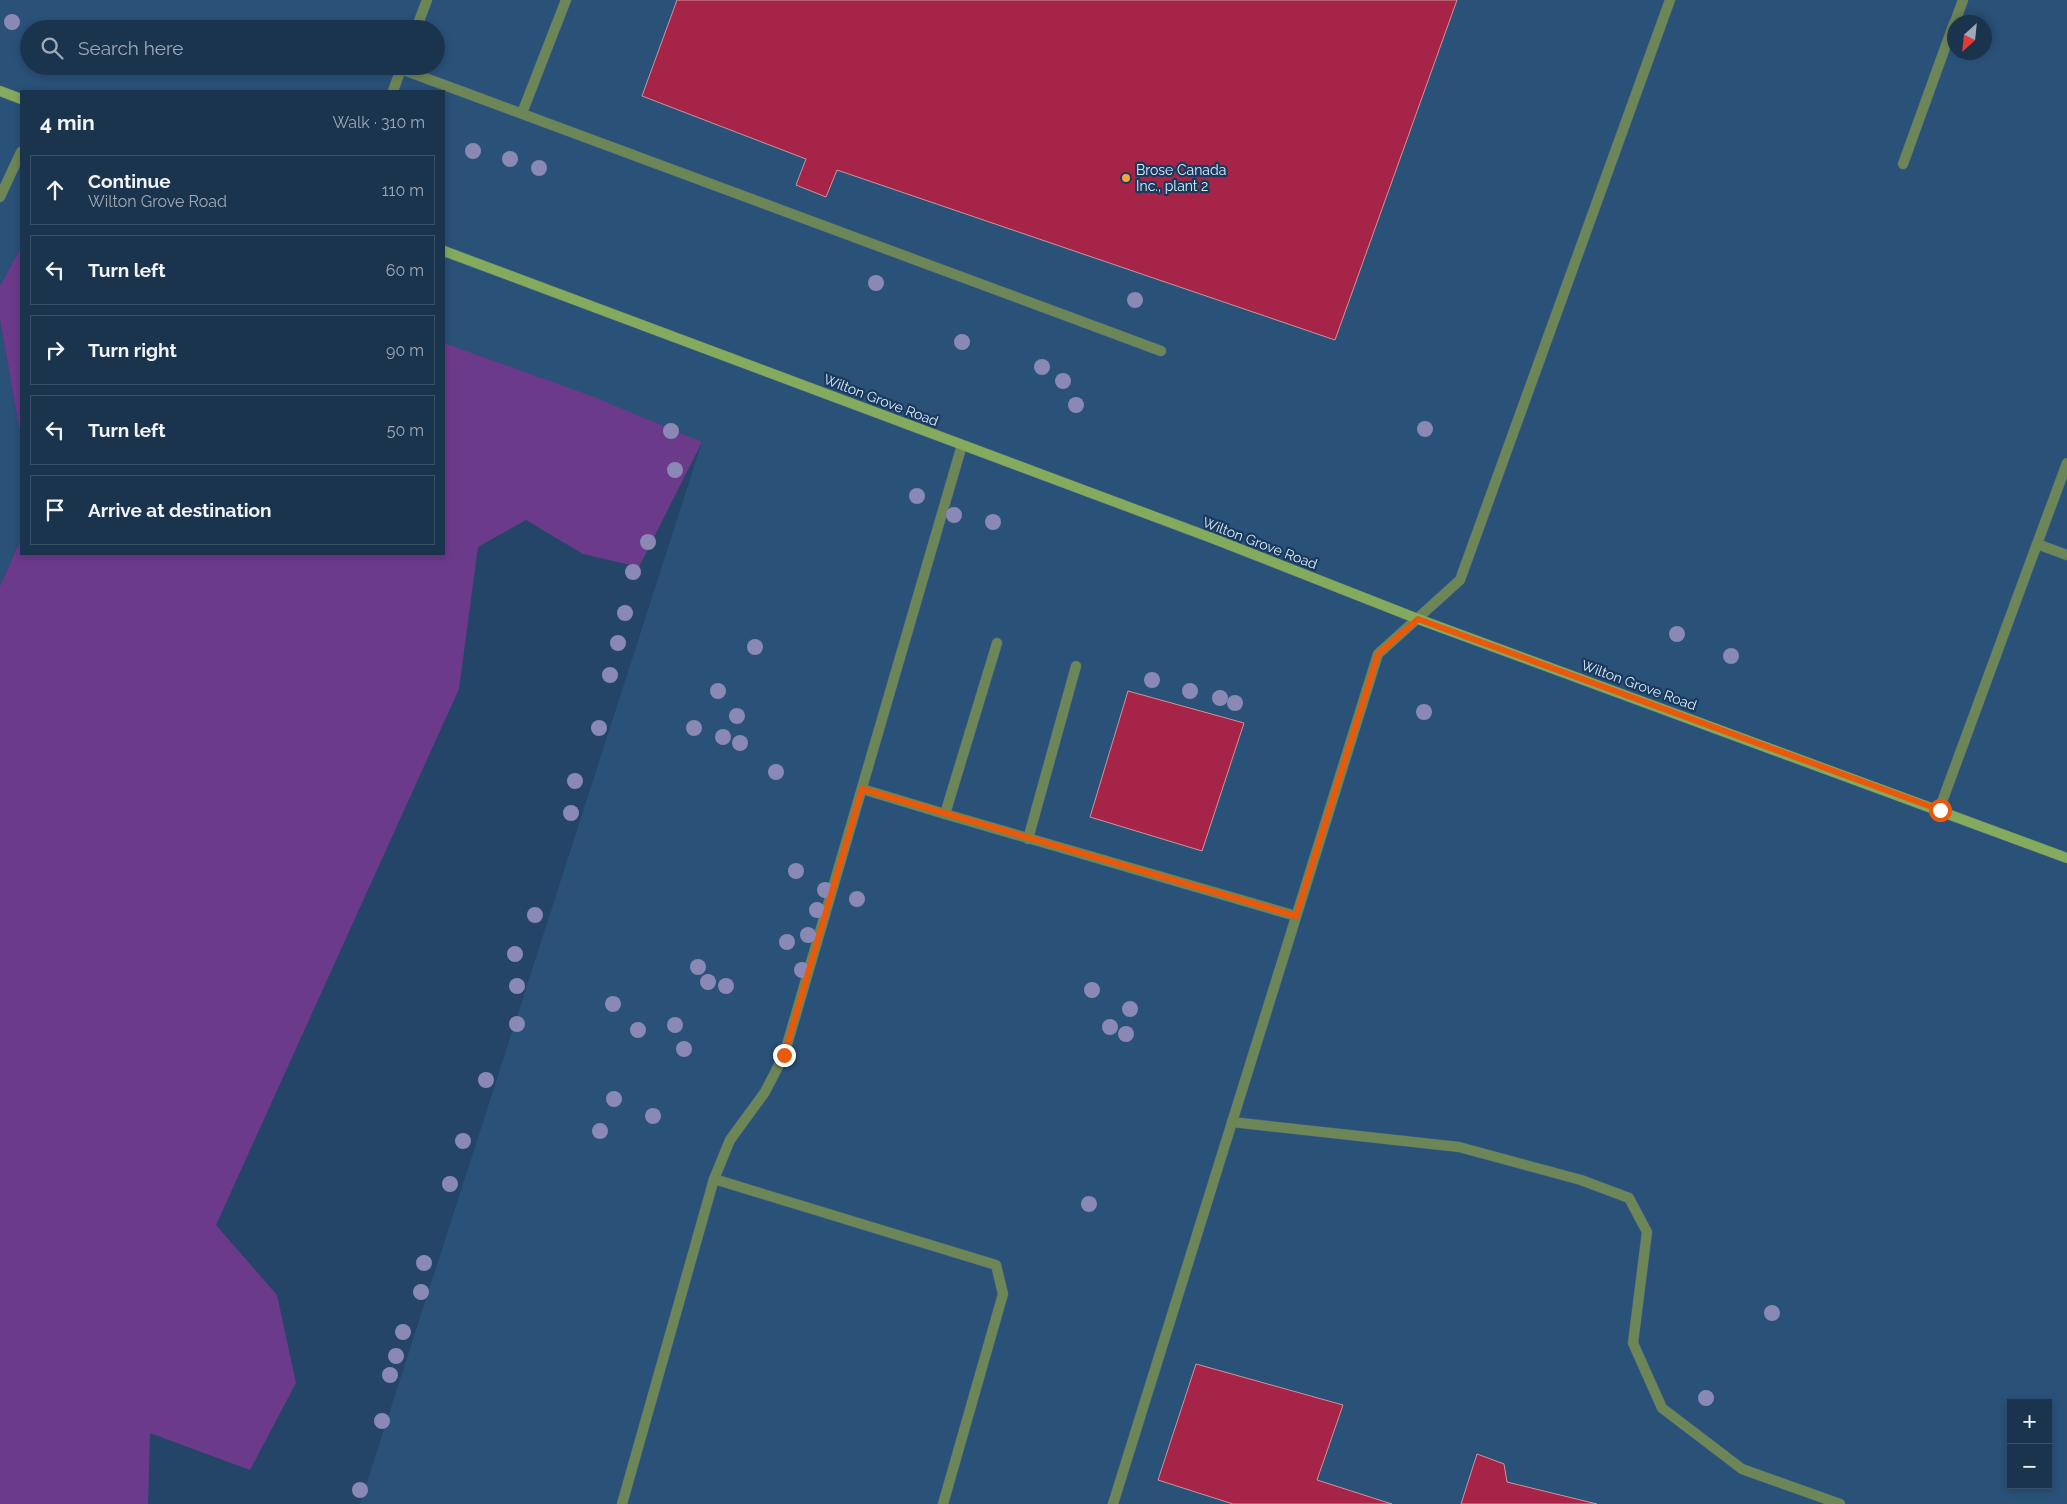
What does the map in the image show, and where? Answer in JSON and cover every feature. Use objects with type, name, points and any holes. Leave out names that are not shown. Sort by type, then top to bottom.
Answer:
[{"type":"main road","points":[[0,91],[20,99]]},
{"type":"main road","name":"Wilton Grove Road","points":[[445,251],[1217,540],[1418,619],[2067,858]]},
{"type":"lane","points":[[419,20],[427,0]]},
{"type":"lane","points":[[522,113],[566,0]]},
{"type":"lane","points":[[1113,1504],[1378,654],[1460,580],[1670,0]]},
{"type":"lane","points":[[1957,15],[1963,0]]},
{"type":"lane","points":[[1903,164],[1947,42]]},
{"type":"lane","points":[[393,90],[399,75]]},
{"type":"lane","points":[[421,75],[1161,351]]},
{"type":"lane","points":[[0,197],[20,154]]},
{"type":"lane","points":[[622,1504],[714,1179],[730,1140],[765,1092],[784,1055],[962,445]]},
{"type":"lane","points":[[1940,810],[2067,463]]},
{"type":"lane","points":[[2037,544],[2067,555]]},
{"type":"lane","points":[[945,814],[997,643]]},
{"type":"lane","points":[[1028,839],[1076,666]]},
{"type":"lane","points":[[862,789],[1296,916]]},
{"type":"lane","points":[[1232,1122],[1460,1147],[1581,1180],[1629,1198],[1647,1232],[1633,1343],[1662,1408],[1742,1469],[1840,1504]]},
{"type":"lane","points":[[714,1179],[996,1265],[1003,1294],[943,1504]]},
{"type":"shaded area","points":[[0,0],[2067,0],[2067,1504],[360,1504],[702,442],[445,346],[445,90],[20,90],[20,249],[0,286]]},
{"type":"shaded area","points":[[20,249],[20,432],[0,320],[0,286]]},
{"type":"shaded area","points":[[0,320],[20,432],[20,541],[0,586]]},
{"type":"shaded area","points":[[445,343],[589,395],[702,442],[639,567],[583,554],[526,520],[478,547],[459,689],[216,1225],[277,1295],[296,1383],[250,1470],[150,1433],[148,1504],[0,1504],[0,586],[20,541],[20,555],[445,555]]},
{"type":"building","name":"Brose Canada Inc., plant 2","points":[[677,0],[1457,0],[1335,340],[837,170],[826,197],[796,185],[806,159],[642,96]]},
{"type":"building","points":[[1128,691],[1244,723],[1202,851],[1090,817]]},
{"type":"building","points":[[1196,1364],[1343,1405],[1317,1480],[1392,1504],[1233,1504],[1158,1480]]},
{"type":"building","points":[[1477,1454],[1504,1464],[1507,1482],[1597,1504],[1461,1504]]},
{"type":"place","name":"Brose Canada Inc., plant 2","points":[[1126,178]]},
{"type":"route","points":[[784,1055],[862,789],[1296,916],[1378,654],[1418,619],[1940,810]]}]
